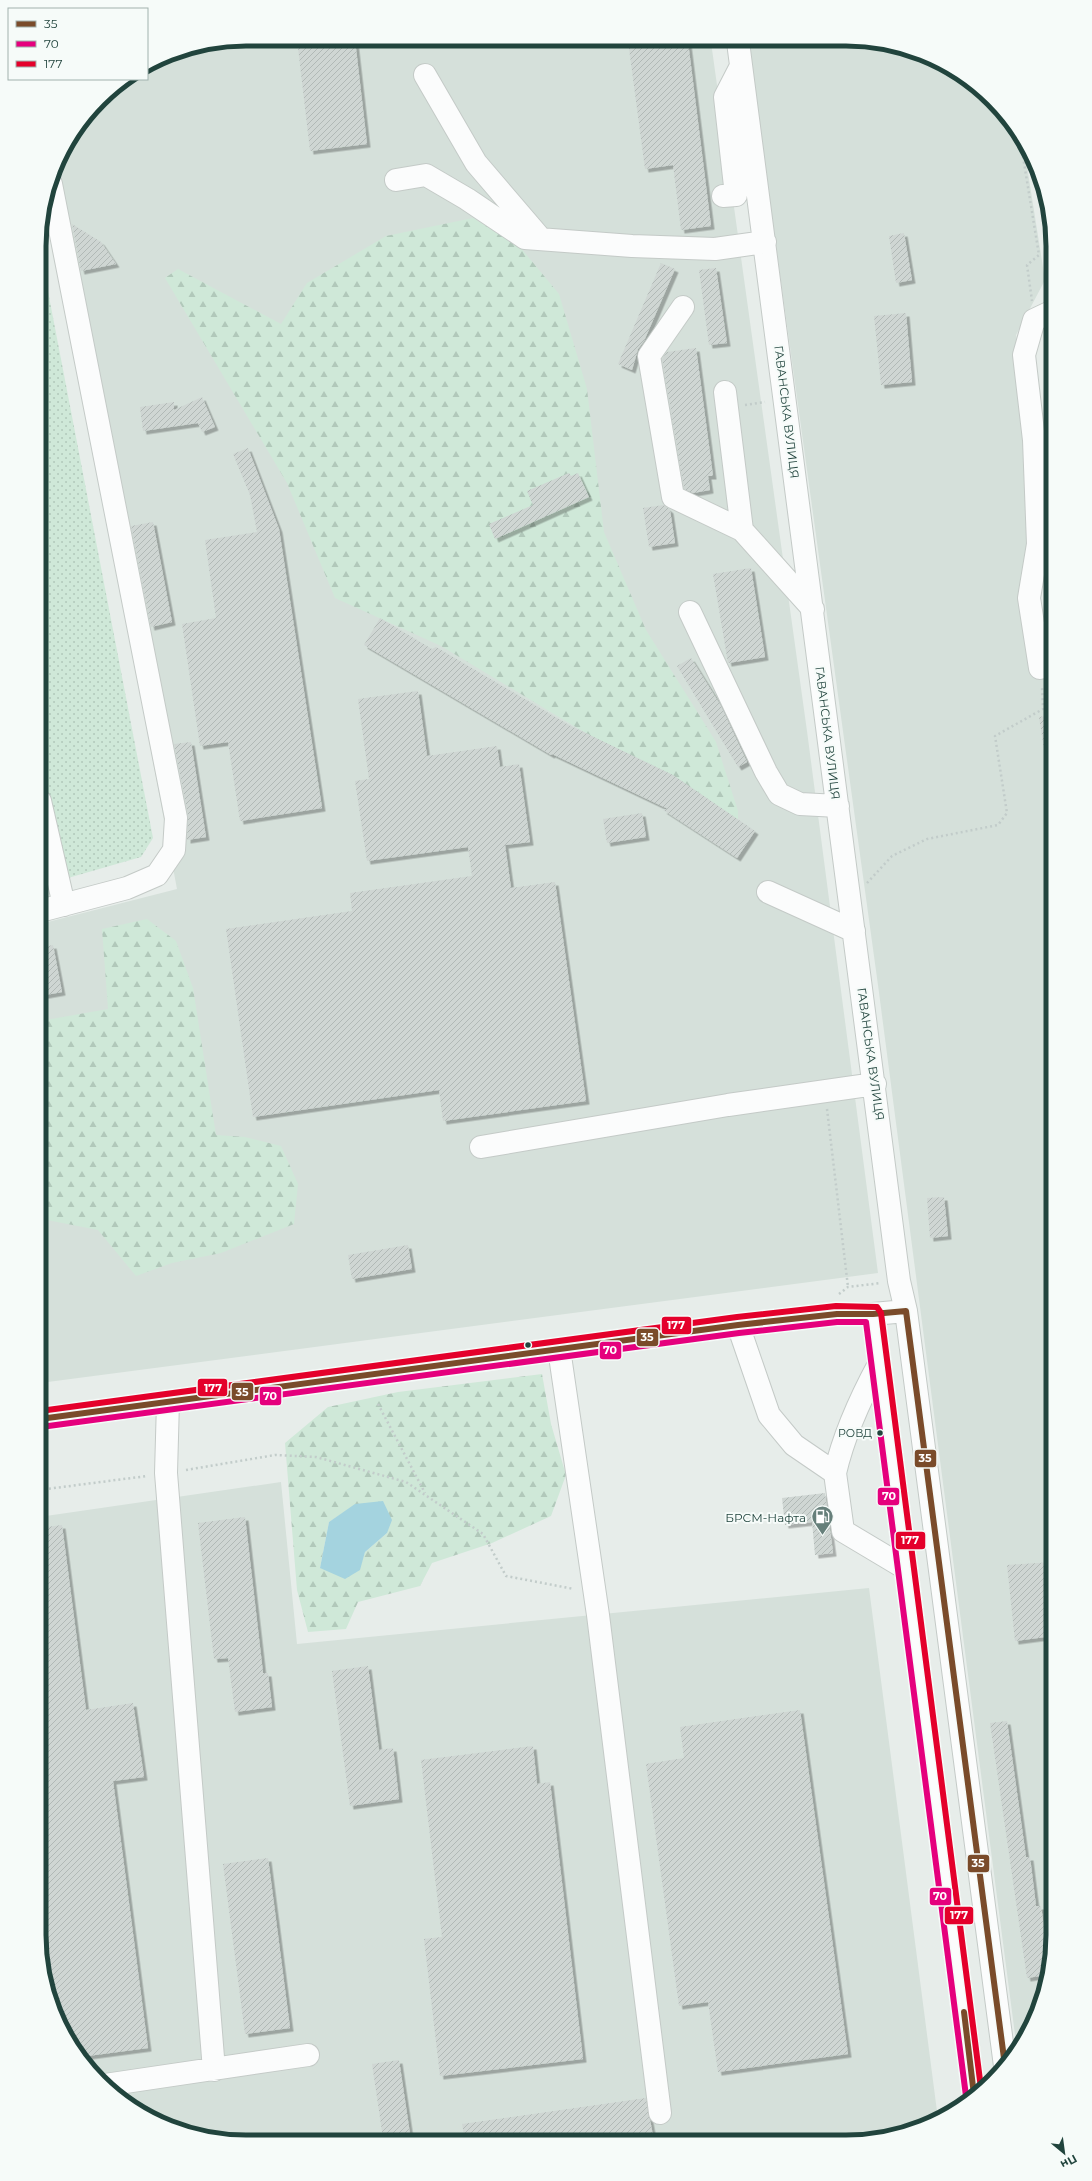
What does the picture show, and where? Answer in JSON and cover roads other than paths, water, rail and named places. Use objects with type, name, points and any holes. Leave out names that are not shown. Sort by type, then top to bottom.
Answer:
[{"type":"street","name":"ГАВАНСЬКА ВУЛИЦЯ","points":[[738,46],[766,242],[850,902],[875,1084],[899,1281],[906,1311],[1004,2058]]},
{"type":"street","points":[[723,196],[736,195],[725,97],[741,66]]},
{"type":"street","points":[[425,76],[476,163],[540,240]]},
{"type":"street","points":[[396,180],[426,175],[467,199],[525,238],[715,249],[766,242]]},
{"type":"street","points":[[46,909],[127,888],[157,876],[174,850],[176,818],[53,194]]},
{"type":"street","points":[[684,307],[649,356],[673,497],[742,530],[813,608]]},
{"type":"street","points":[[1040,668],[1029,598],[1033,564],[1038,544],[1034,440],[1024,355],[1043,315]]},
{"type":"street","points":[[725,392],[742,530]]},
{"type":"street","points":[[690,612],[766,772],[779,794],[800,804],[838,806]]},
{"type":"street","points":[[46,828],[64,904]]},
{"type":"street","points":[[768,892],[854,931]]},
{"type":"street","points":[[481,1147],[728,1105],[875,1084]]},
{"type":"street","points":[[46,1418],[738,1325],[837,1314],[873,1314],[906,1311]]},
{"type":"street","points":[[873,1314],[973,2089]]},
{"type":"street","points":[[738,1325],[770,1415],[794,1445],[835,1473]]},
{"type":"street","points":[[559,1349],[594,1593],[660,2113]]},
{"type":"street","points":[[879,1364],[866,1389],[844,1441],[835,1473],[843,1531],[906,1568]]},
{"type":"street","points":[[168,1402],[166,1473],[214,2070]]},
{"type":"street","points":[[113,2084],[308,2055]]},
{"type":"water","points":[[383,1501],[392,1520],[387,1533],[365,1552],[360,1570],[345,1579],[320,1568],[329,1522],[355,1504]]},
{"type":"place","name":"РОВД","points":[[880,1433]]},
{"type":"place","name":"БРСМ-Нафта","points":[[822,1536]]}]
